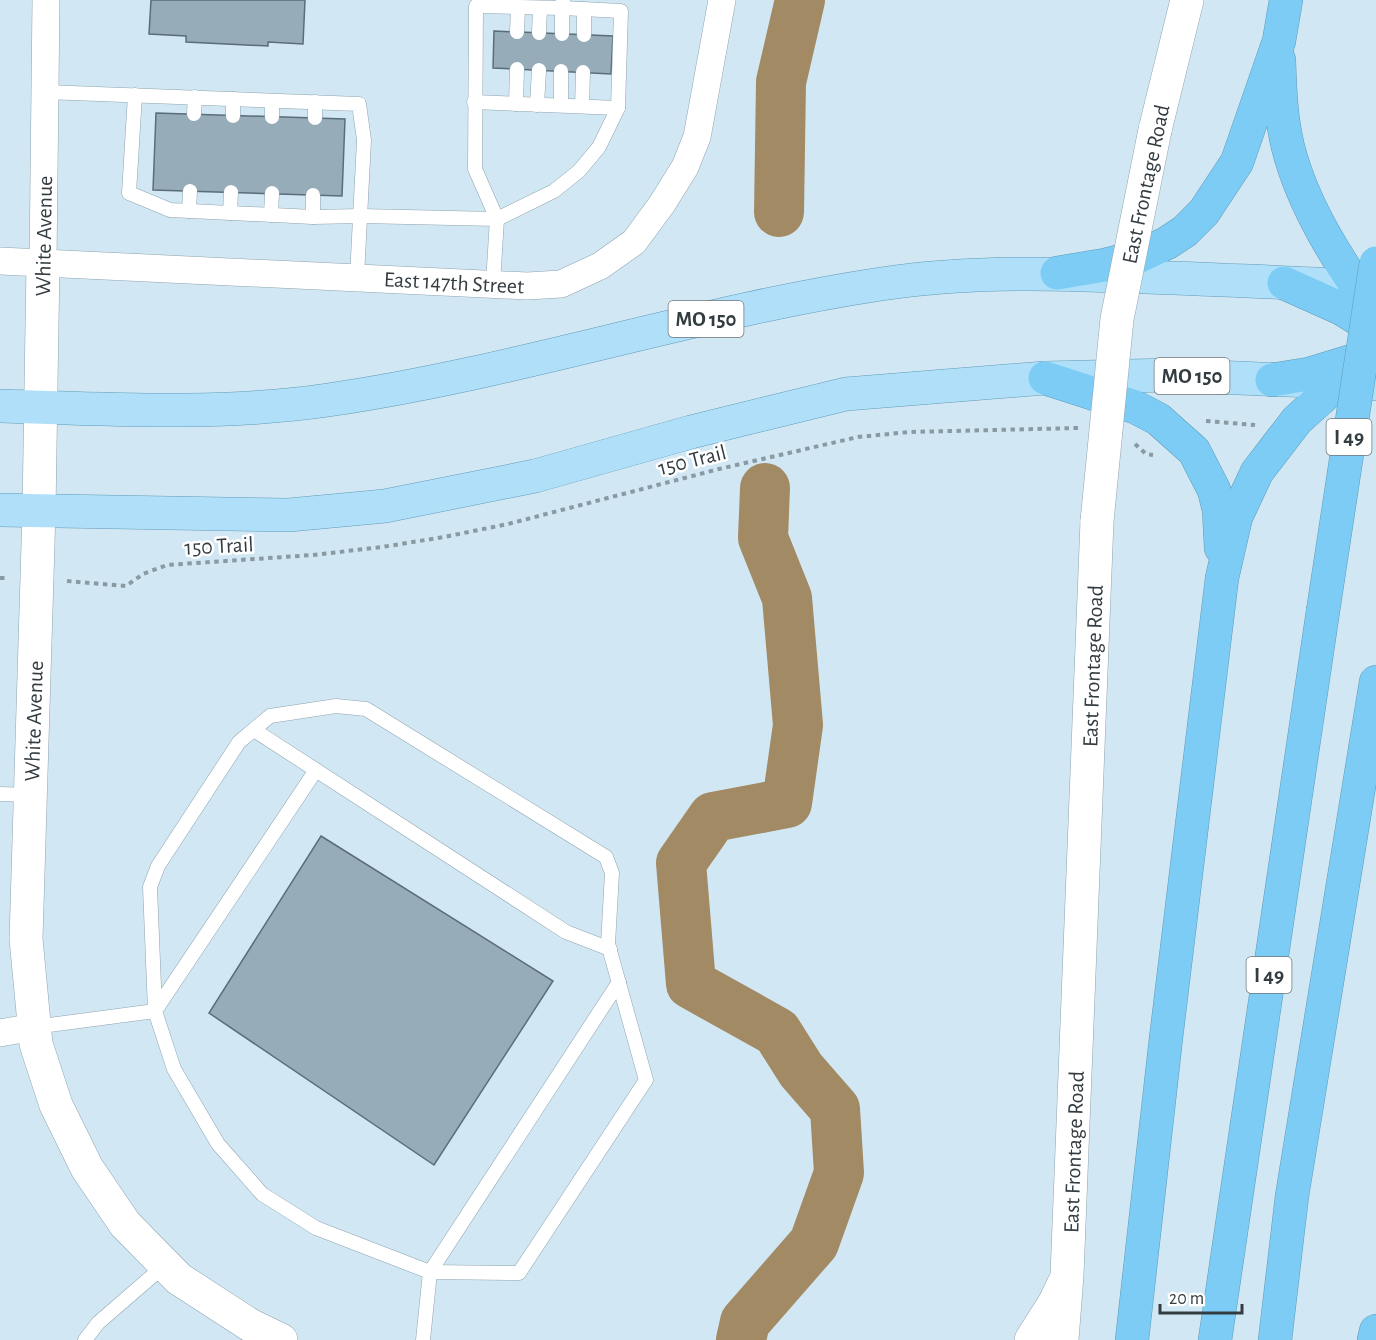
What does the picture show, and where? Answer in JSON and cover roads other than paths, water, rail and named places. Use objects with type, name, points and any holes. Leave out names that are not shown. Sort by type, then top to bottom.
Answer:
[{"type":"highway","points":[[1057,273],[1105,266],[1140,256],[1185,231],[1204,212],[1237,162],[1279,41],[1287,0]]},
{"type":"highway","points":[[1279,41],[1280,92],[1288,148],[1310,205],[1369,278],[1376,314]]},
{"type":"highway","name":"I 49","points":[[1215,1340],[1323,611],[1369,278]]},
{"type":"highway","points":[[1284,283],[1342,309],[1376,330]]},
{"type":"highway","points":[[1272,380],[1336,367],[1376,353]]},
{"type":"highway","points":[[1132,1340],[1222,578],[1236,517],[1257,471],[1288,431],[1338,383],[1376,359]]},
{"type":"highway","points":[[1045,378],[1135,407],[1158,418],[1194,451],[1214,490],[1219,510],[1222,578]]},
{"type":"highway","name":"I 49","points":[[1275,1340],[1294,1184],[1376,682]]},
{"type":"highway","points":[[1374,1340],[1376,1331]]},
{"type":"main road","name":"MO 150","points":[[0,406],[217,410],[326,400],[492,370],[750,309],[881,284],[965,275],[1057,273],[1284,283],[1369,278]]},
{"type":"main road","name":"MO 150","points":[[0,510],[289,515],[385,506],[535,476],[691,432],[846,394],[1045,378],[1172,375],[1376,384]]},
{"type":"street","name":"White Avenue","points":[[46,0],[37,579],[15,795],[36,1044],[56,1105],[87,1168],[125,1224],[179,1279],[250,1325],[281,1340]]},
{"type":"street","name":"East 147th Street","points":[[0,261],[527,286],[561,284],[600,266],[634,242],[663,204],[685,167],[697,137],[722,0]]},
{"type":"street","name":"East Frontage Road","points":[[1062,1340],[1067,1275],[1097,521],[1117,320],[1155,130],[1187,0]]},
{"type":"street","points":[[0,1033],[34,1027]]},
{"type":"street","points":[[1031,1340],[1055,1302],[1067,1275]]},
{"type":"lane","points":[[135,95],[129,193],[170,210],[313,217],[497,219],[554,191],[579,171],[599,147],[618,108],[621,11],[584,9],[562,4],[540,8],[476,6],[475,169],[497,219],[493,284]]},
{"type":"lane","points":[[562,4],[562,34]]},
{"type":"lane","points":[[517,32],[518,7]]},
{"type":"lane","points":[[539,33],[540,8]]},
{"type":"lane","points":[[584,9],[584,35]]},
{"type":"lane","points":[[516,104],[517,69]]},
{"type":"lane","points":[[537,105],[539,70]]},
{"type":"lane","points":[[561,71],[561,105]]},
{"type":"lane","points":[[582,106],[583,72]]},
{"type":"lane","points":[[45,92],[359,104],[364,140],[357,277]]},
{"type":"lane","points":[[194,114],[195,97]]},
{"type":"lane","points":[[233,99],[233,116]]},
{"type":"lane","points":[[272,101],[272,117]]},
{"type":"lane","points":[[315,102],[315,118]]},
{"type":"lane","points":[[474,102],[618,108]]},
{"type":"lane","points":[[189,211],[190,191]]},
{"type":"lane","points":[[230,213],[231,192]]},
{"type":"lane","points":[[272,193],[272,215]]},
{"type":"lane","points":[[313,217],[314,195]]},
{"type":"lane","points":[[336,706],[366,710],[606,857],[612,873],[608,944],[610,950],[646,1080],[519,1273],[430,1272],[316,1228],[262,1194],[218,1144],[174,1069],[155,1011],[150,887],[158,866],[239,742],[270,716],[336,706]]},
{"type":"lane","points":[[254,730],[566,933],[610,950]]},
{"type":"lane","points":[[34,1027],[155,1011],[316,770]]},
{"type":"lane","points":[[423,1340],[430,1272],[619,982]]},
{"type":"lane","points":[[85,1340],[98,1323],[165,1265]]},
{"type":"waterway","points":[[779,212],[781,82],[800,0]]},
{"type":"waterway","points":[[741,1340],[745,1322],[814,1243],[839,1173],[835,1109],[801,1070],[777,1032],[691,984],[681,863],[713,817],[787,803],[798,725],[787,598],[763,538],[765,488]]}]
